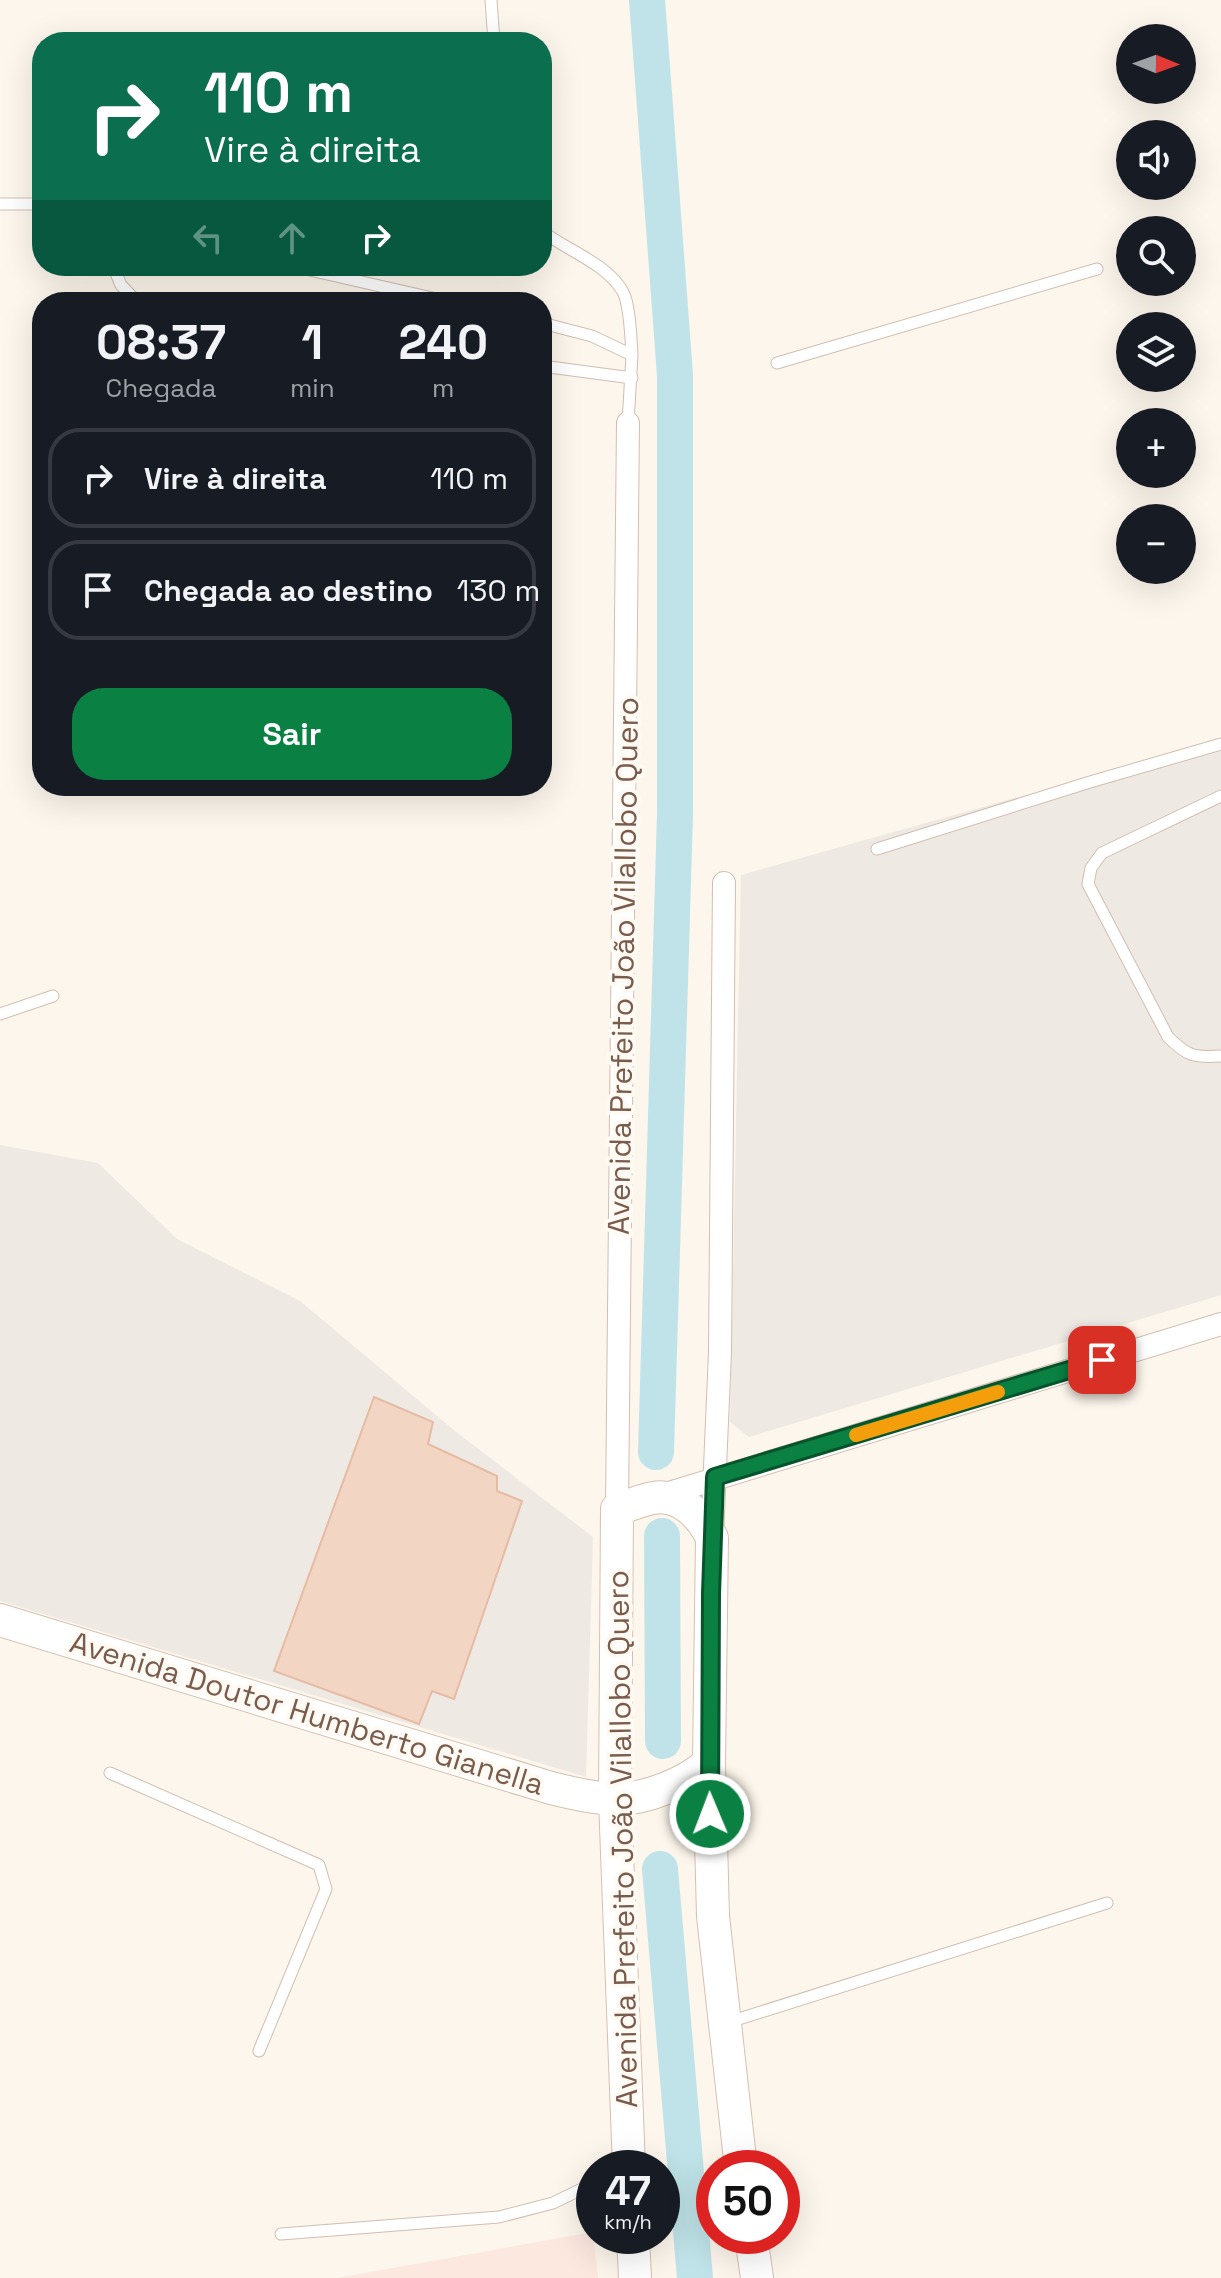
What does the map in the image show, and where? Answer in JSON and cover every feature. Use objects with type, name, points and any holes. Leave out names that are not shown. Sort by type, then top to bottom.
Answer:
[{"type":"main road","points":[[617,1509],[655,1497],[673,1500],[687,1507],[706,1524],[712,1538],[709,1762],[713,1916],[739,2150]]},
{"type":"main road","name":"Avenida Prefeito João Vilallobo Quero","points":[[617,1509],[615,1800],[626,2150]]},
{"type":"main road","name":"Avenida Doutor Humberto Gianella","points":[[0,1620],[551,1788],[615,1800]]},
{"type":"main road","points":[[615,1800],[682,1781],[700,1772],[709,1762]]},
{"type":"main road","points":[[634,2254],[635,2278]]},
{"type":"main road","points":[[754,2254],[757,2278]]},
{"type":"street","name":"Avenida Prefeito João Vilallobo Quero","points":[[617,1509],[628,423]]},
{"type":"street","points":[[712,1538],[720,1352],[724,883]]},
{"type":"street","points":[[655,1497],[1221,1324]]},
{"type":"lane","points":[[491,0],[493,32]]},
{"type":"lane","points":[[0,204],[32,204]]},
{"type":"lane","points":[[552,239],[594,261],[623,292],[632,355],[628,423]]},
{"type":"lane","points":[[777,363],[1097,269]]},
{"type":"lane","points":[[336,276],[406,292]]},
{"type":"lane","points":[[552,326],[592,336],[632,355]]},
{"type":"lane","points":[[552,367],[632,378]]},
{"type":"lane","points":[[877,849],[1221,744]]},
{"type":"lane","points":[[1221,796],[1102,853],[1091,868],[1088,884],[1168,1037],[1184,1053],[1202,1057],[1221,1056]]},
{"type":"lane","points":[[0,1014],[53,996]]},
{"type":"lane","points":[[110,1773],[319,1865],[326,1889],[259,2051]]},
{"type":"lane","points":[[724,2023],[1107,1903]]},
{"type":"lane","points":[[281,2234],[499,2217],[553,2203],[576,2192]]},
{"type":"shaded area","points":[[1221,740],[1221,1295],[749,1437],[730,1422],[741,875]]},
{"type":"shaded area","points":[[0,1145],[98,1163],[177,1239],[300,1301],[455,1431],[593,1537],[586,1777],[0,1601]]},
{"type":"shaded area","points":[[576,2235],[576,2254],[595,2254],[598,2278],[337,2278]]},
{"type":"building","points":[[374,1397],[433,1422],[428,1444],[497,1476],[497,1491],[522,1501],[454,1699],[432,1691],[419,1724],[274,1671]]},
{"type":"waterway","points":[[647,0],[675,375],[675,814],[656,1452]]},
{"type":"waterway","points":[[662,1536],[663,1741]]},
{"type":"waterway","points":[[660,1869],[695,2278]]},
{"type":"slow traffic","points":[[856,1435],[998,1392]]},
{"type":"route","points":[[710,1814],[715,1477],[1102,1360]]}]
